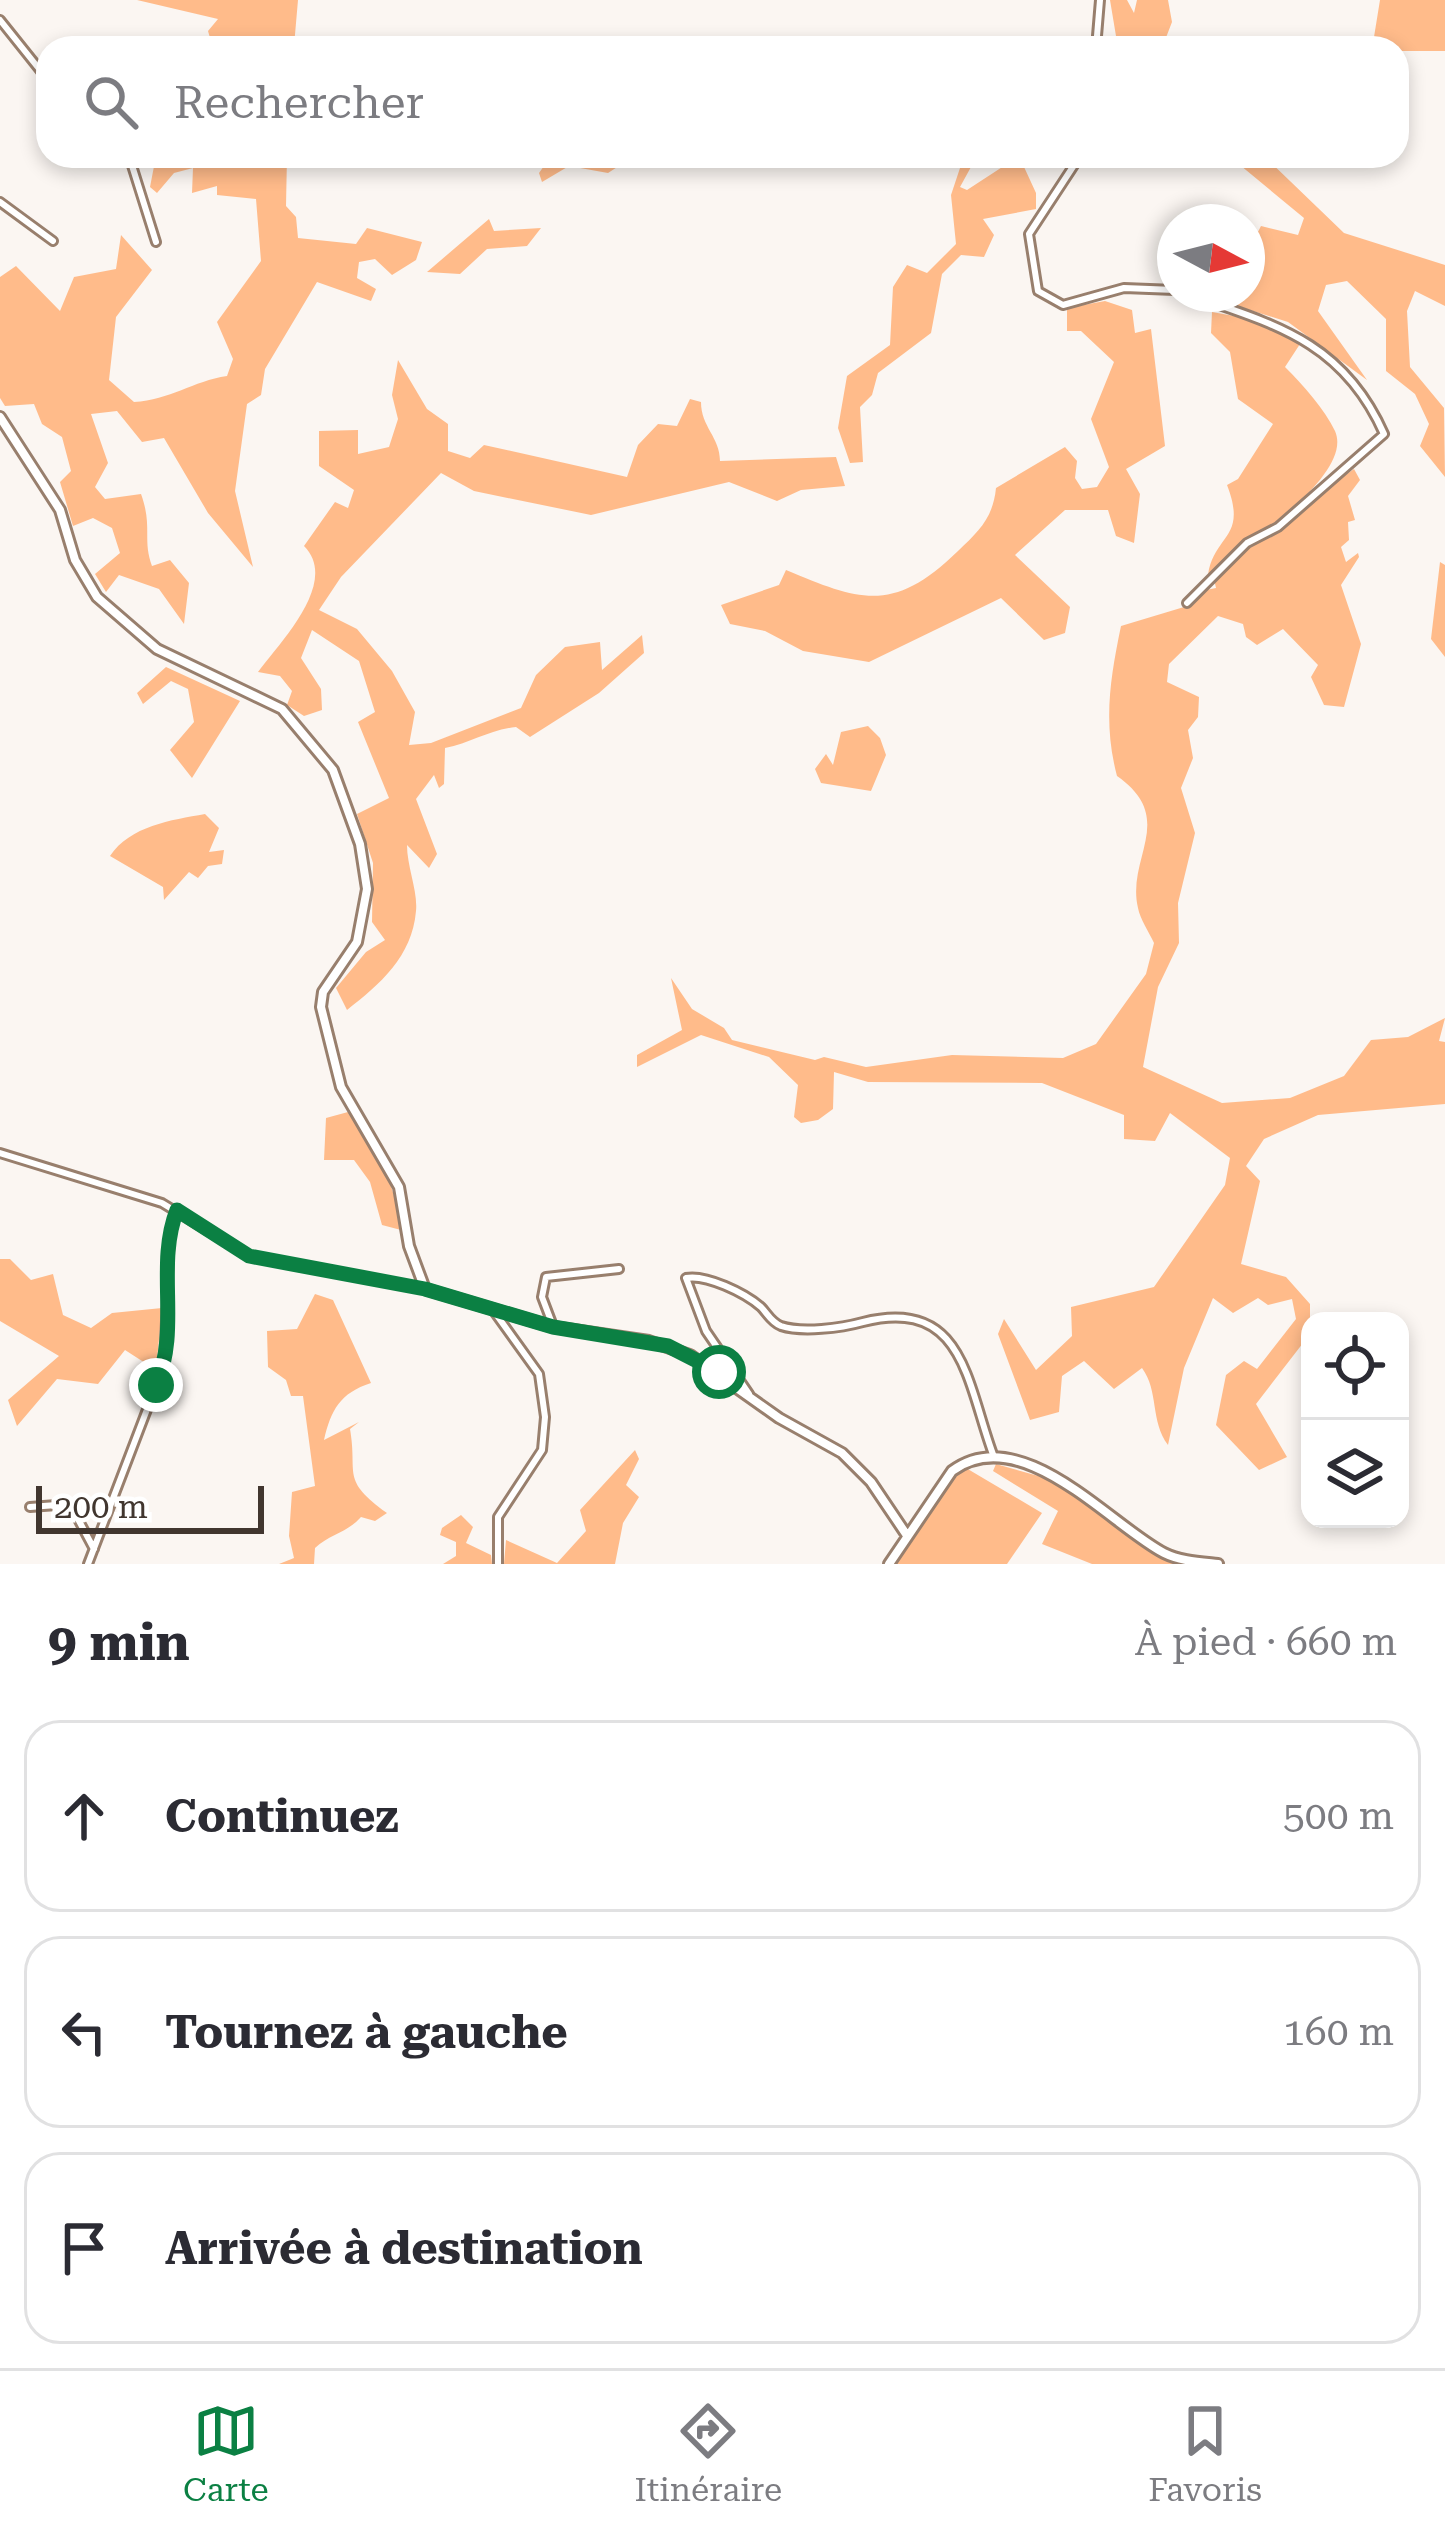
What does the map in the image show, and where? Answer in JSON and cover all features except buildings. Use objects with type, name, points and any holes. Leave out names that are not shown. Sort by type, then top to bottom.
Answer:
[{"type":"street","points":[[1097,36],[1100,0]]},
{"type":"street","points":[[0,20],[36,65]]},
{"type":"street","points":[[133,168],[156,242]]},
{"type":"street","points":[[1073,168],[1029,234],[1038,291],[1063,305],[1124,288],[1157,289]]},
{"type":"street","points":[[0,202],[53,241]]},
{"type":"street","points":[[1187,603],[1247,543],[1278,527],[1384,434],[1358,385],[1300,336],[1244,312]]},
{"type":"street","points":[[0,417],[60,510],[75,560],[94,595],[157,649],[282,709],[333,770],[360,844],[366,901],[356,942],[322,995],[321,1007],[341,1087],[399,1187],[409,1246],[425,1289]]},
{"type":"street","points":[[0,1153],[116,1185],[177,1210],[249,1256],[425,1289],[553,1327],[668,1346],[710,1366],[855,1464],[906,1534]]},
{"type":"street","points":[[88,1564],[139,1420],[164,1365],[170,1233],[177,1210]]},
{"type":"street","points":[[553,1327],[542,1297],[546,1277],[619,1268]]},
{"type":"street","points":[[749,1394],[706,1331],[686,1278],[702,1277],[750,1300],[781,1326],[849,1326],[896,1315],[939,1330],[958,1349],[995,1461]]},
{"type":"street","points":[[493,1310],[538,1374],[545,1417],[542,1450],[497,1517],[498,1564]]},
{"type":"street","points":[[889,1564],[956,1467],[995,1461],[1068,1483],[1171,1556],[1218,1564]]},
{"type":"street","points":[[30,1508],[70,1504],[94,1549]]},
{"type":"shaded area","points":[[137,0],[298,0],[295,36],[209,36],[218,19]]},
{"type":"shaded area","points":[[1110,0],[1127,0],[1134,13],[1137,0],[1168,0],[1172,22],[1167,36],[1116,36]]},
{"type":"shaded area","points":[[1380,0],[1445,0],[1445,51],[1409,51],[1409,36],[1374,36]]},
{"type":"shaded area","points":[[154,168],[193,168],[174,173],[157,193],[150,187]]},
{"type":"shaded area","points":[[193,168],[287,168],[286,206],[296,217],[298,238],[356,244],[367,228],[422,242],[416,260],[392,275],[375,259],[359,262],[357,278],[376,289],[371,301],[317,282],[265,369],[261,395],[247,404],[235,491],[253,567],[208,513],[164,438],[142,442],[117,411],[91,414],[108,463],[95,487],[105,499],[141,494],[152,566],[170,560],[189,583],[184,624],[159,589],[119,575],[106,592],[95,574],[120,553],[112,528],[93,518],[73,526],[60,482],[71,471],[62,437],[42,424],[34,404],[5,406],[0,398],[0,277],[16,266],[60,311],[74,277],[116,269],[121,235],[152,270],[116,317],[109,380],[134,402],[227,376],[233,359],[217,322],[261,261],[256,199],[217,195],[217,186],[192,193]]},
{"type":"shaded area","points":[[543,168],[566,168],[542,182]]},
{"type":"shaded area","points":[[960,168],[970,168],[960,187],[967,190],[1001,168],[1025,168],[1036,193],[1036,209],[983,219],[994,235],[984,257],[961,255],[942,274],[931,333],[878,373],[872,395],[860,407],[863,462],[850,463],[838,428],[847,376],[890,345],[893,287],[907,265],[927,273],[956,244],[951,195]]},
{"type":"shaded area","points":[[1244,168],[1276,168],[1344,233],[1445,265],[1445,306],[1415,291],[1407,311],[1410,367],[1444,408],[1445,477],[1420,446],[1429,424],[1415,394],[1386,371],[1386,319],[1347,281],[1326,285],[1318,311],[1367,380],[1288,322],[1256,312],[1265,312],[1265,227],[1298,235],[1304,218]]},
{"type":"shaded area","points":[[489,219],[494,231],[541,228],[527,246],[487,249],[460,274],[427,272]]},
{"type":"shaded area","points":[[1105,301],[1132,310],[1135,333],[1151,329],[1165,446],[1126,469],[1140,494],[1134,543],[1116,536],[1108,510],[1065,510],[1015,555],[1070,607],[1065,633],[1044,640],[1001,598],[869,662],[803,651],[765,631],[730,624],[721,605],[779,585],[786,570],[857,594],[876,596],[915,585],[978,530],[992,508],[996,488],[1065,447],[1077,461],[1075,478],[1082,489],[1097,487],[1109,467],[1091,419],[1114,362],[1081,331],[1067,331],[1067,308]]},
{"type":"shaded area","points":[[1212,312],[1262,321],[1300,344],[1285,367],[1326,415],[1335,431],[1337,449],[1328,469],[1291,510],[1208,575],[1232,526],[1227,485],[1238,479],[1273,424],[1238,399],[1230,352],[1211,333]]},
{"type":"shaded area","points":[[398,360],[427,409],[448,424],[448,451],[470,458],[484,445],[627,477],[638,445],[658,424],[677,426],[690,399],[701,402],[720,461],[836,457],[845,486],[801,490],[777,501],[729,482],[591,515],[474,491],[441,473],[341,577],[319,610],[357,629],[392,671],[415,712],[409,745],[431,743],[521,708],[536,675],[565,647],[600,642],[602,670],[642,635],[644,653],[599,693],[530,737],[516,727],[445,748],[444,784],[439,788],[434,775],[416,799],[437,854],[429,868],[407,845],[416,903],[408,942],[382,979],[347,1010],[336,988],[366,952],[385,940],[372,922],[373,863],[357,814],[389,798],[358,722],[375,712],[359,661],[312,630],[301,658],[321,689],[322,710],[304,716],[287,705],[292,691],[280,676],[258,672],[311,594],[313,561],[304,546],[335,502],[348,508],[354,490],[319,466],[319,431],[358,430],[358,454],[389,447],[398,419],[392,395]]},
{"type":"shaded area","points":[[1354,469],[1360,480],[1348,496],[1355,520],[1348,522],[1349,540],[1341,547],[1346,562],[1358,553],[1359,557],[1341,585],[1361,644],[1344,707],[1324,705],[1311,677],[1318,665],[1283,629],[1257,645],[1246,637],[1243,624],[1218,616],[1169,664],[1167,682],[1199,697],[1198,717],[1188,730],[1193,758],[1181,788],[1195,833],[1178,903],[1179,943],[1158,987],[1143,1067],[1222,1103],[1290,1098],[1344,1076],[1371,1040],[1408,1037],[1445,1018],[1439,1041],[1445,1042],[1445,1104],[1318,1115],[1264,1139],[1246,1166],[1260,1181],[1241,1264],[1286,1277],[1310,1304],[1310,1312],[1301,1312],[1301,1346],[1256,1404],[1287,1457],[1259,1470],[1216,1425],[1226,1375],[1244,1361],[1257,1369],[1296,1319],[1292,1299],[1268,1305],[1258,1298],[1233,1313],[1213,1298],[1184,1368],[1168,1445],[1142,1368],[1114,1389],[1084,1361],[1062,1376],[1059,1412],[1030,1420],[998,1334],[1004,1319],[1036,1370],[1072,1336],[1071,1307],[1154,1287],[1225,1185],[1230,1158],[1170,1113],[1155,1141],[1124,1139],[1124,1115],[1042,1083],[868,1082],[834,1072],[833,1109],[818,1120],[801,1123],[794,1117],[798,1085],[769,1057],[701,1035],[637,1067],[637,1055],[682,1030],[671,978],[692,1009],[724,1028],[732,1040],[815,1060],[824,1057],[866,1067],[952,1055],[1063,1058],[1096,1044],[1146,974],[1154,943],[1139,912],[1136,889],[1146,839],[1144,808],[1117,776],[1110,738],[1111,683],[1121,626],[1194,604],[1201,591],[1216,588],[1214,579],[1248,544]]},
{"type":"shaded area","points":[[1440,562],[1445,565],[1445,657],[1431,639]]},
{"type":"shaded area","points":[[166,667],[240,701],[192,778],[170,750],[194,722],[188,689],[171,681],[143,704],[137,693]]},
{"type":"shaded area","points":[[868,726],[880,738],[886,755],[871,791],[821,783],[815,769],[826,754],[833,765],[841,732]]},
{"type":"shaded area","points":[[205,814],[219,828],[209,852],[224,850],[222,864],[208,866],[198,878],[189,872],[164,900],[163,887],[110,856],[140,831]]},
{"type":"shaded area","points":[[348,1112],[384,1167],[401,1230],[382,1225],[370,1182],[354,1160],[324,1160],[326,1118]]},
{"type":"shaded area","points":[[0,1259],[10,1259],[31,1280],[53,1274],[63,1315],[91,1328],[112,1313],[162,1308],[156,1370],[125,1350],[98,1384],[57,1379],[17,1426],[8,1400],[59,1356],[0,1321]]},
{"type":"shaded area","points":[[315,1294],[333,1300],[371,1383],[338,1404],[324,1440],[359,1422],[350,1429],[354,1476],[363,1492],[387,1513],[375,1521],[361,1517],[321,1543],[315,1548],[314,1564],[279,1564],[294,1558],[289,1536],[292,1492],[315,1486],[303,1396],[291,1396],[286,1380],[268,1367],[267,1331],[297,1329]]},
{"type":"shaded area","points":[[635,1450],[639,1459],[626,1485],[639,1497],[623,1523],[615,1564],[504,1564],[506,1540],[557,1563],[586,1531],[580,1510]]},
{"type":"shaded area","points":[[996,1464],[1067,1484],[1127,1533],[1184,1564],[1092,1564],[1042,1544],[1058,1511],[993,1471]]},
{"type":"shaded area","points":[[966,1468],[1042,1513],[1007,1564],[894,1564],[958,1472]]},
{"type":"shaded area","points":[[461,1515],[473,1527],[466,1543],[491,1555],[492,1564],[443,1564],[456,1556],[456,1542],[440,1535],[442,1528]]},
{"type":"route","points":[[156,1385],[168,1348],[169,1241],[177,1210],[249,1256],[425,1289],[553,1327],[649,1341],[690,1355],[719,1372]]}]
